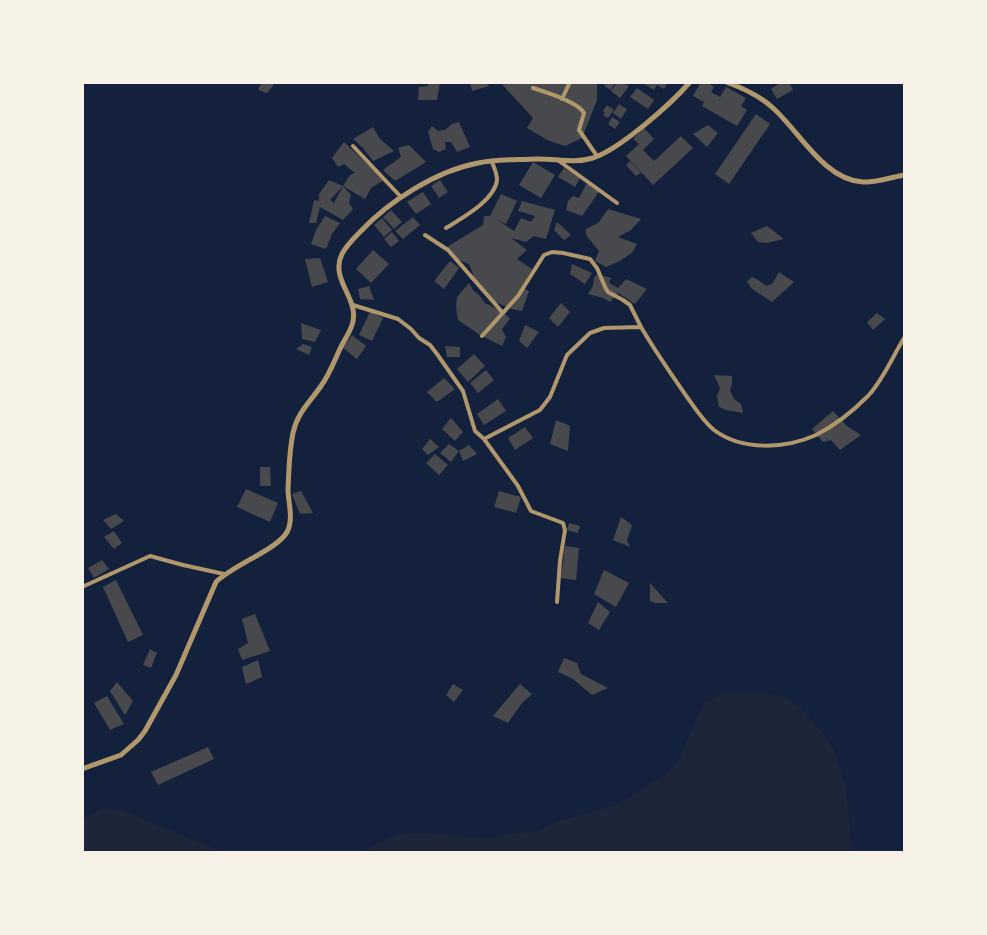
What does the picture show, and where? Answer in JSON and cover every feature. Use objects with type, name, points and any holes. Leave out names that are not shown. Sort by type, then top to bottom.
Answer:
[{"type":"street","points":[[562,99],[570,82]]},
{"type":"street","points":[[82,769],[122,755],[146,731],[176,675],[213,587],[224,574],[275,544],[286,534],[289,528],[290,512],[288,492],[289,457],[296,423],[302,410],[326,379],[352,325],[354,314],[352,305],[340,279],[339,263],[342,253],[366,226],[401,197],[416,187],[450,170],[479,163],[537,159],[577,161],[597,156],[624,140],[675,99],[690,82]]},
{"type":"street","points":[[726,82],[750,92],[773,107],[818,158],[833,171],[863,182],[904,175]]},
{"type":"street","points":[[533,88],[562,99],[584,111],[579,130],[597,156]]},
{"type":"street","points":[[353,146],[401,197]]},
{"type":"street","points":[[559,161],[617,203]]},
{"type":"street","points":[[446,228],[491,195],[497,181],[492,162]]},
{"type":"street","points":[[425,235],[448,250],[503,313]]},
{"type":"street","points":[[482,336],[518,296],[544,255],[547,253],[563,253],[590,259],[597,268],[604,287],[630,305],[641,327],[671,374],[701,416],[712,428],[725,437],[744,444],[760,445],[785,444],[815,435],[848,413],[872,390],[904,338]]},
{"type":"street","points":[[352,305],[398,319],[412,329],[419,338],[430,345],[463,391],[475,431],[484,439],[518,486],[531,510],[560,520],[564,524],[557,602]]},
{"type":"street","points":[[484,439],[540,410],[550,397],[567,355],[590,333],[604,328],[641,327]]},
{"type":"street","points":[[82,587],[150,556],[224,574]]},
{"type":"shaded area","points":[[722,694],[782,696],[799,706],[823,733],[835,752],[846,788],[852,852],[365,852],[372,846],[396,835],[414,833],[489,838],[540,830],[558,821],[616,805],[664,776],[677,763],[704,703]]},
{"type":"shaded area","points":[[103,808],[123,811],[223,852],[83,852],[83,819]]},
{"type":"building","points":[[262,82],[276,82],[267,93],[258,90]]},
{"type":"building","points":[[428,82],[440,82],[437,100],[418,100],[419,87],[428,86]]},
{"type":"building","points":[[470,82],[487,82],[489,86],[472,91]]},
{"type":"building","points":[[500,82],[597,82],[597,100],[582,138],[565,146],[547,140],[527,128],[533,118]]},
{"type":"building","points":[[606,82],[615,82],[611,90],[604,86]]},
{"type":"building","points":[[617,82],[623,82],[629,86],[620,98],[611,91]]},
{"type":"building","points":[[641,82],[668,82],[664,89],[657,85],[654,90]]},
{"type":"building","points":[[701,82],[706,82],[714,87],[711,92],[720,97],[726,87],[746,98],[741,106],[747,110],[737,126],[702,106],[704,102],[693,96]]},
{"type":"building","points":[[782,82],[789,82],[793,90],[777,99],[771,89]]},
{"type":"building","points":[[637,88],[654,100],[648,109],[630,97]]},
{"type":"building","points":[[619,104],[627,109],[621,119],[613,113]]},
{"type":"building","points":[[607,105],[614,110],[608,118],[603,115]]},
{"type":"building","points":[[756,114],[770,124],[729,184],[715,174]]},
{"type":"building","points":[[612,117],[620,122],[615,129],[608,124]]},
{"type":"building","points":[[459,122],[470,147],[457,152],[451,142],[445,142],[446,149],[439,152],[433,149],[428,132],[432,126],[438,131],[445,130],[452,124]]},
{"type":"building","points":[[708,125],[718,133],[707,147],[693,134]]},
{"type":"building","points":[[373,127],[380,139],[394,151],[373,161],[353,139]]},
{"type":"building","points":[[644,128],[654,139],[643,150],[654,161],[681,136],[693,148],[653,185],[626,156],[639,144],[633,139]]},
{"type":"building","points":[[344,142],[384,180],[371,188],[365,199],[343,186],[350,175],[355,173],[344,164],[338,167],[332,158]]},
{"type":"building","points":[[409,145],[426,162],[395,181],[383,170],[401,157],[398,148]]},
{"type":"building","points":[[630,161],[641,173],[636,176],[626,165]]},
{"type":"building","points":[[533,162],[555,175],[541,198],[519,185]]},
{"type":"building","points":[[564,168],[580,178],[575,187],[558,177]]},
{"type":"building","points":[[329,180],[343,186],[351,195],[349,203],[353,209],[343,220],[320,207],[316,223],[309,223],[314,200],[319,201],[319,194]],"holes":[[[343,186],[334,203],[330,200]]]},
{"type":"building","points":[[440,180],[448,192],[439,198],[431,186]]},
{"type":"building","points":[[587,183],[601,189],[582,216],[566,210],[568,201],[573,196],[579,198]]},
{"type":"building","points":[[423,192],[431,204],[416,214],[407,202]]},
{"type":"building","points":[[501,194],[517,201],[506,224],[496,219],[514,231],[521,218],[531,222],[535,216],[518,211],[522,201],[555,210],[546,239],[534,236],[526,242],[511,238],[527,250],[517,259],[532,269],[522,287],[529,291],[522,311],[511,309],[493,301],[476,282],[469,264],[459,260],[450,253],[447,247],[483,225],[484,216],[490,216]]},
{"type":"building","points":[[608,209],[641,219],[631,230],[618,237],[637,244],[632,253],[606,267],[595,261],[599,251],[586,235],[586,229],[598,223]]},
{"type":"building","points":[[391,210],[402,222],[394,229],[383,217]]},
{"type":"building","points":[[325,216],[340,223],[332,234],[326,249],[311,244],[316,230]]},
{"type":"building","points":[[413,217],[420,225],[403,239],[395,231]]},
{"type":"building","points":[[382,218],[392,230],[384,237],[374,225]]},
{"type":"building","points":[[557,222],[571,235],[564,240],[554,230]]},
{"type":"building","points":[[767,226],[784,239],[767,243],[758,242],[751,233]]},
{"type":"building","points":[[392,232],[399,241],[391,247],[384,239]]},
{"type":"building","points":[[373,250],[389,264],[371,283],[356,269]]},
{"type":"building","points":[[320,258],[328,282],[312,287],[305,259]]},
{"type":"building","points":[[450,261],[459,268],[444,289],[434,281]]},
{"type":"building","points":[[572,264],[592,273],[585,284],[570,274]]},
{"type":"building","points":[[779,272],[794,282],[772,302],[751,288],[747,281],[752,277],[766,286],[772,284]]},
{"type":"building","points":[[597,274],[611,278],[609,283],[618,288],[626,279],[647,289],[635,304],[618,293],[610,302],[588,294]]},
{"type":"building","points":[[469,283],[485,303],[503,312],[510,319],[502,329],[506,337],[502,346],[480,335],[458,320],[457,297]]},
{"type":"building","points":[[369,286],[374,300],[360,299],[358,289]]},
{"type":"building","points":[[561,303],[570,312],[558,327],[549,318]]},
{"type":"building","points":[[370,312],[383,318],[372,341],[359,335]]},
{"type":"building","points":[[877,313],[885,319],[873,330],[867,322]]},
{"type":"building","points":[[301,323],[321,330],[315,342],[302,339]]},
{"type":"building","points":[[525,325],[539,332],[527,348],[519,341]]},
{"type":"building","points":[[352,335],[366,346],[357,359],[343,348]]},
{"type":"building","points":[[303,344],[312,347],[309,355],[296,349]]},
{"type":"building","points":[[445,346],[460,347],[460,357],[447,357]]},
{"type":"building","points":[[474,354],[485,366],[468,382],[457,369]]},
{"type":"building","points":[[486,370],[494,380],[478,393],[470,383]]},
{"type":"building","points":[[714,375],[732,376],[730,390],[734,399],[741,404],[743,413],[719,407],[717,396],[720,388]]},
{"type":"building","points":[[444,378],[455,389],[437,402],[427,392]]},
{"type":"building","points":[[498,399],[506,411],[484,425],[477,414]]},
{"type":"building","points":[[833,411],[847,426],[861,435],[840,450],[831,440],[823,442],[812,429]]},
{"type":"building","points":[[451,418],[463,432],[455,441],[442,429]]},
{"type":"building","points":[[556,420],[570,426],[568,451],[550,444]]},
{"type":"building","points":[[525,427],[533,438],[515,450],[508,438]]},
{"type":"building","points":[[430,439],[439,447],[428,455],[422,449]]},
{"type":"building","points":[[449,444],[459,451],[451,462],[440,453]]},
{"type":"building","points":[[469,445],[477,454],[463,461],[459,451]]},
{"type":"building","points":[[435,454],[448,465],[439,475],[426,463]]},
{"type":"building","points":[[260,467],[270,467],[271,486],[260,486]]},
{"type":"building","points":[[246,489],[278,503],[270,522],[237,507]]},
{"type":"building","points":[[301,491],[313,513],[300,514],[292,494]]},
{"type":"building","points":[[499,491],[521,497],[516,513],[494,507]]},
{"type":"building","points":[[116,514],[124,521],[111,529],[103,520]]},
{"type":"building","points":[[621,517],[632,525],[627,540],[630,547],[613,540]]},
{"type":"building","points":[[569,523],[580,526],[578,533],[567,530]]},
{"type":"building","points":[[114,531],[122,543],[114,549],[104,537]]},
{"type":"building","points":[[565,546],[579,548],[576,580],[561,578]]},
{"type":"building","points":[[102,560],[109,569],[94,578],[88,568]]},
{"type":"building","points":[[604,570],[629,583],[616,607],[594,594]]},
{"type":"building","points":[[116,580],[143,635],[128,642],[103,587]]},
{"type":"building","points":[[650,583],[668,603],[650,601]]},
{"type":"building","points":[[598,602],[610,612],[599,630],[588,623]]},
{"type":"building","points":[[255,614],[270,651],[242,660],[238,649],[248,643],[242,619]]},
{"type":"building","points":[[150,649],[157,653],[151,668],[143,665]]},
{"type":"building","points":[[564,658],[577,663],[581,674],[608,688],[592,695],[573,679],[558,672]]},
{"type":"building","points":[[258,660],[262,677],[246,684],[242,667]]},
{"type":"building","points":[[117,682],[133,701],[125,715],[110,691]]},
{"type":"building","points":[[453,684],[463,690],[454,702],[446,695]]},
{"type":"building","points":[[520,684],[532,694],[522,703],[508,723],[493,716]]},
{"type":"building","points":[[107,696],[124,724],[110,730],[94,703]]},
{"type":"building","points":[[208,747],[214,759],[158,785],[151,772]]}]
